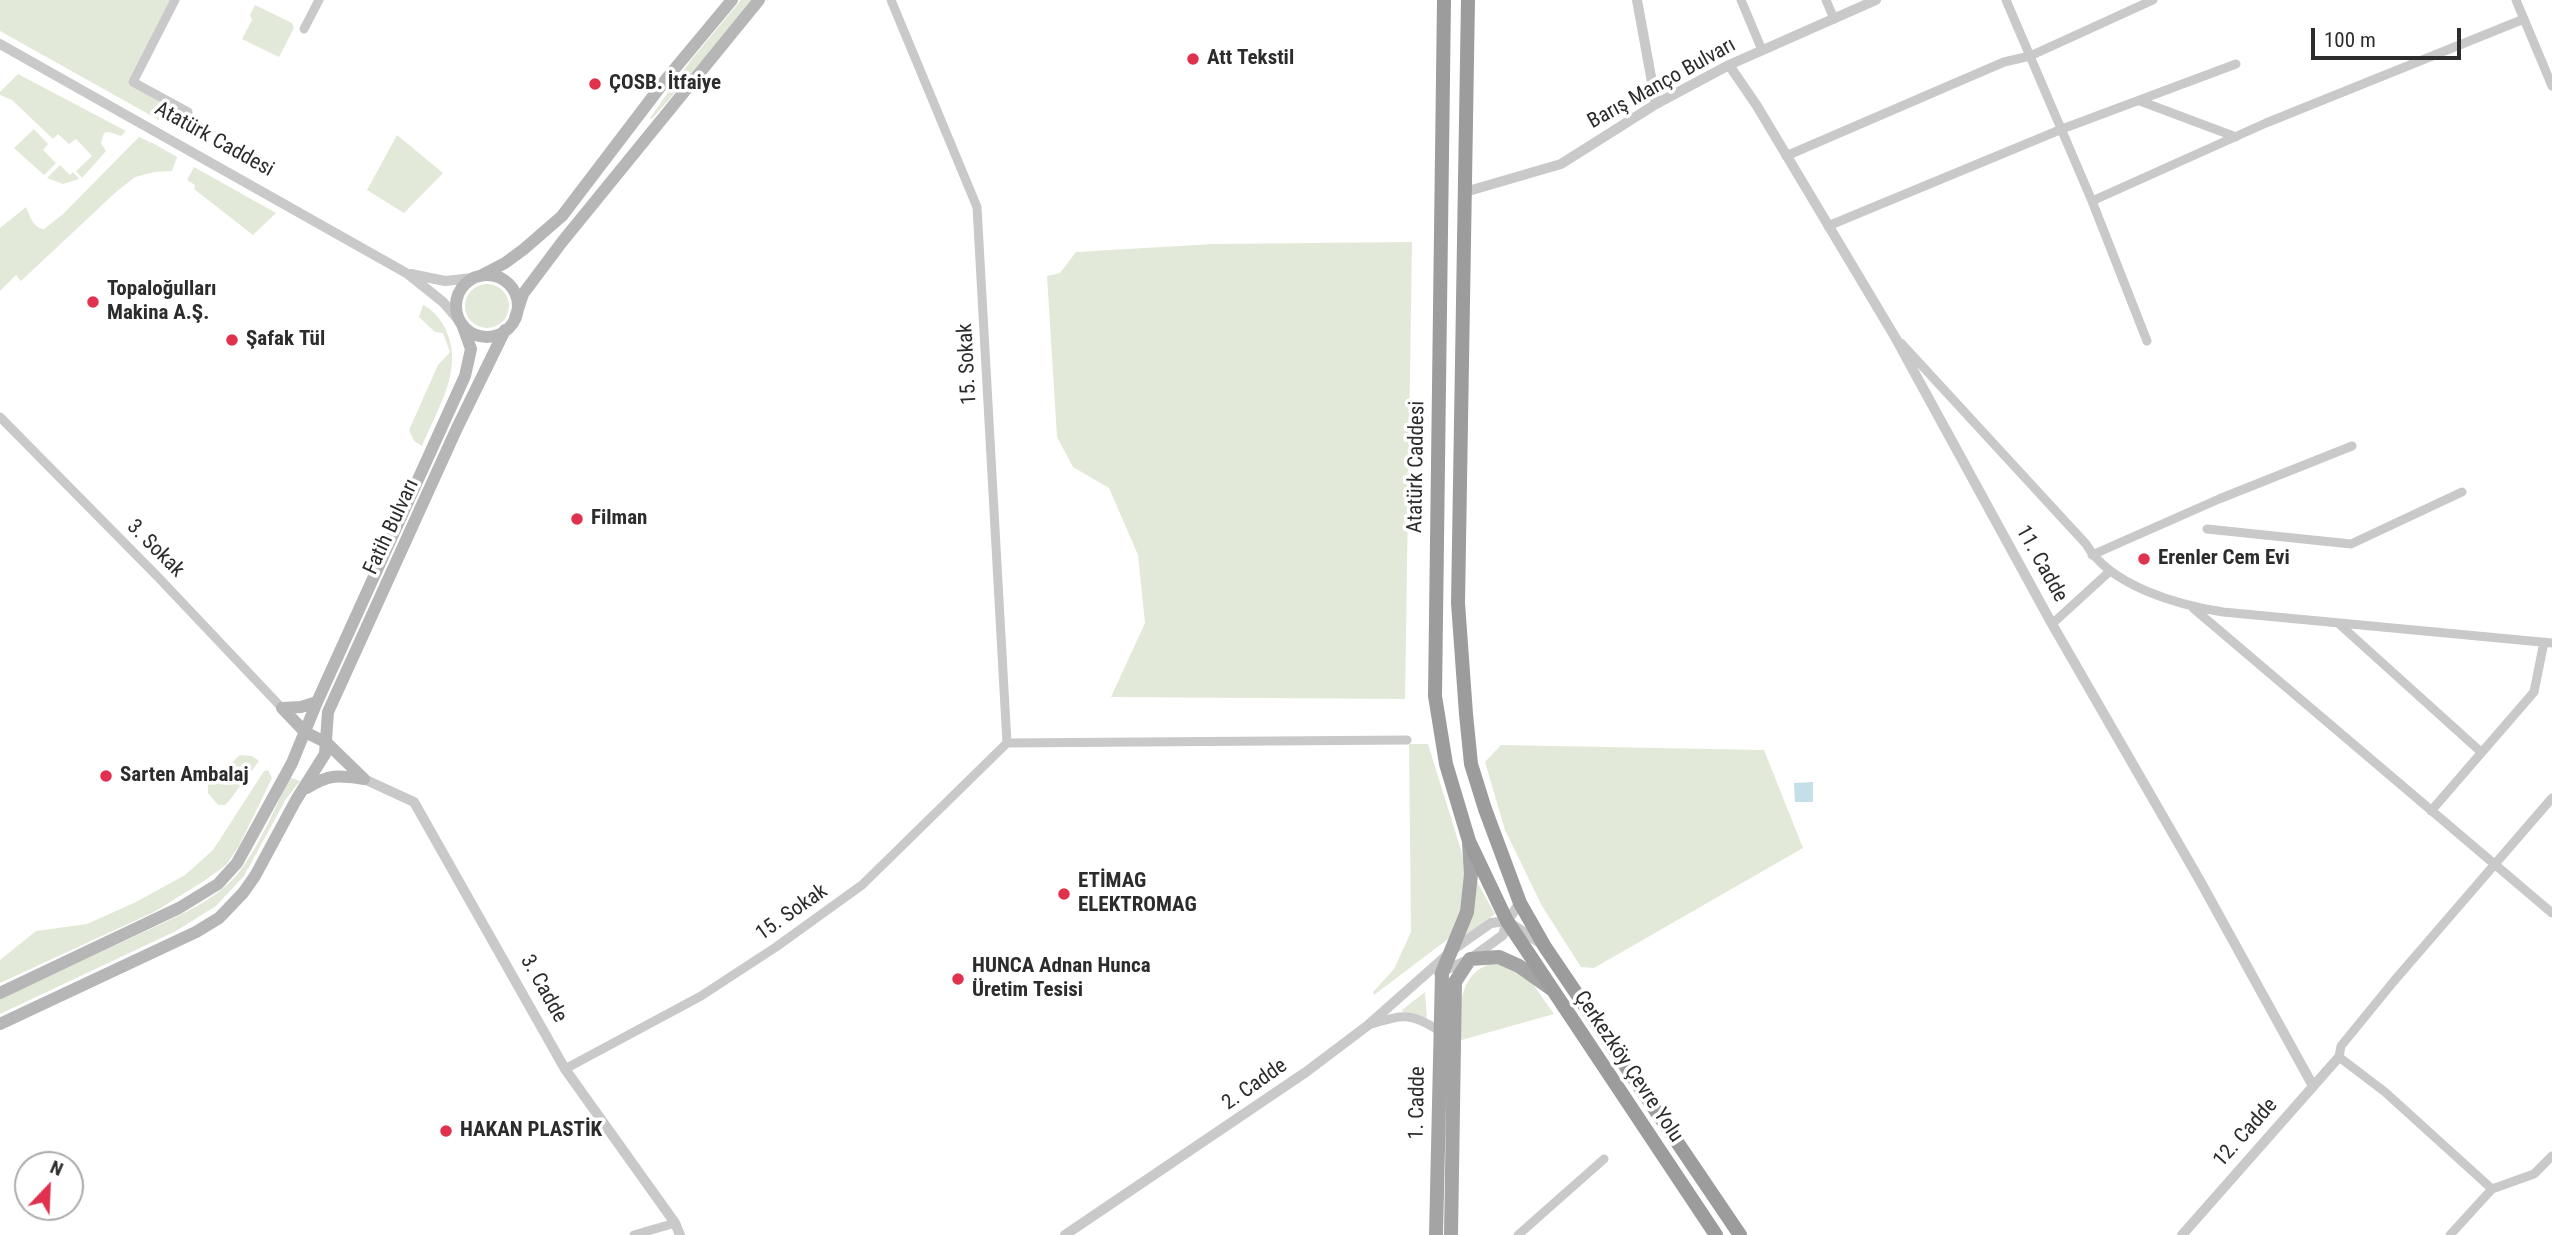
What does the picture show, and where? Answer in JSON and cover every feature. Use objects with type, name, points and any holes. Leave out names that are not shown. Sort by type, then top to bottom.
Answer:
[{"type":"highway","name":"Atatürk Caddesi","points":[[1444,0],[1435,696],[1446,764],[1469,841],[1507,921]]},
{"type":"highway","points":[[1468,0],[1458,603],[1471,764],[1520,903],[1545,947],[1740,1235]]},
{"type":"highway","name":"Çerkezköy Çevre Yolu","points":[[1507,921],[1716,1235]]},
{"type":"main road","points":[[0,993],[179,908],[218,884],[244,852],[292,763],[465,376],[471,349],[456,312],[457,296],[466,283],[505,263],[562,216],[667,78],[732,0]]},
{"type":"main road","points":[[462,324],[472,333],[484,337],[505,330],[515,318],[523,294],[562,242],[758,0]]},
{"type":"main road","points":[[477,277],[500,278],[511,288],[517,305],[515,318]]},
{"type":"main road","name":"Fatih Bulvarı","points":[[0,1024],[194,933],[219,918],[250,885],[326,754],[328,712],[457,428],[505,330]]},
{"type":"main road","points":[[282,708],[301,708],[317,702]]},
{"type":"main road","points":[[282,708],[304,732],[327,743],[364,779]]},
{"type":"main road","points":[[292,763],[305,773],[314,774]]},
{"type":"main road","points":[[303,790],[324,776],[342,775],[364,779]]},
{"type":"main road","points":[[1442,973],[1467,912],[1471,874],[1469,841]]},
{"type":"main road","points":[[1455,982],[1470,959],[1499,957],[1519,966],[1550,988]]},
{"type":"main road","name":"1. Cadde","points":[[1436,1235],[1442,973]]},
{"type":"main road","name":"1. Cadde","points":[[1451,1235],[1455,982]]},
{"type":"street","points":[[175,0],[133,82],[188,112]]},
{"type":"street","points":[[304,29],[319,0]]},
{"type":"street","name":"15. Sokak","points":[[565,1069],[701,996],[862,885],[1007,743],[976,207],[891,0]]},
{"type":"street","points":[[1637,0],[1656,104]]},
{"type":"street","points":[[1741,0],[1762,50]]},
{"type":"street","points":[[1826,0],[1834,19]]},
{"type":"street","name":"Barış Manço Bulvarı","points":[[1465,192],[1561,164],[1656,104],[1729,65],[1876,0]]},
{"type":"street","points":[[2006,0],[2092,201],[2147,341]]},
{"type":"street","points":[[1786,156],[2004,62],[2030,56],[2153,0]]},
{"type":"street","points":[[2516,0],[2552,86]]},
{"type":"street","points":[[2092,201],[2236,137],[2524,19]]},
{"type":"street","name":"Atatürk Caddesi","points":[[0,44],[408,274]]},
{"type":"street","points":[[1828,226],[2062,130],[2236,64]]},
{"type":"street","name":"11. Cadde","points":[[1729,65],[1895,337],[2052,624],[2194,870],[2313,1086]]},
{"type":"street","points":[[2140,101],[2236,137]]},
{"type":"street","points":[[408,274],[445,281],[477,277]]},
{"type":"street","points":[[408,274],[443,302],[462,324]]},
{"type":"street","points":[[1895,337],[2087,544],[2092,555],[2109,572],[2172,601],[2192,607],[2548,643],[2534,692],[2431,811]]},
{"type":"street","name":"3. Sokak","points":[[0,417],[282,708]]},
{"type":"street","points":[[2092,555],[2219,499],[2352,446]]},
{"type":"street","points":[[2207,529],[2351,544],[2462,492]]},
{"type":"street","points":[[2052,624],[2109,572]]},
{"type":"street","points":[[2192,607],[2552,913]]},
{"type":"street","points":[[2339,623],[2481,752]]},
{"type":"street","points":[[1007,743],[1407,740]]},
{"type":"street","name":"3. Cadde","points":[[364,779],[414,802],[565,1069],[675,1223],[680,1235]]},
{"type":"street","points":[[2493,1189],[2385,1092],[2339,1057],[2341,1046],[2552,798]]},
{"type":"street","points":[[1422,974],[1442,973],[1470,959],[1503,935],[1507,921],[1520,903]]},
{"type":"street","points":[[1507,921],[1545,947]]},
{"type":"street","name":"2. Cadde","points":[[1065,1235],[1306,1072],[1367,1026],[1422,974],[1454,949],[1491,923],[1507,921]]},
{"type":"street","points":[[1442,973],[1455,982]]},
{"type":"street","points":[[1367,1026],[1402,1016],[1426,1022],[1441,1032]]},
{"type":"street","name":"12. Cadde","points":[[2182,1235],[2339,1057]]},
{"type":"street","points":[[2450,1235],[2493,1189],[2534,1174],[2552,1156]]},
{"type":"street","points":[[1518,1235],[1604,1159]]},
{"type":"street","points":[[634,1235],[675,1223]]},
{"type":"green space","points":[[0,0],[172,0],[130,82],[168,105],[159,120],[0,31]]},
{"type":"green space","points":[[741,0],[752,0],[707,56],[652,119],[650,118],[691,60]]},
{"type":"green space","points":[[255,5],[292,23],[294,28],[279,57],[242,39],[252,20],[250,15]]},
{"type":"green space","points":[[18,74],[126,131],[121,136],[104,133],[101,143],[106,151],[82,178],[76,171],[92,156],[76,139],[69,144],[58,134],[53,139],[12,100],[0,95]]},
{"type":"green space","points":[[34,129],[48,144],[43,150],[56,163],[44,175],[14,148]]},
{"type":"green space","points":[[397,135],[443,173],[404,213],[367,190]]},
{"type":"green space","points":[[139,137],[150,142],[147,145],[151,142],[177,157],[172,171],[135,177],[21,281],[16,275],[0,291],[0,228],[26,207],[35,224],[44,229],[63,214]]},
{"type":"green space","points":[[60,165],[70,175],[73,172],[79,179],[63,184],[47,178]]},
{"type":"green space","points":[[194,167],[276,213],[253,235],[194,189],[195,185],[187,180]]},
{"type":"green space","points":[[1412,242],[1405,699],[1111,697],[1145,623],[1138,555],[1109,488],[1073,467],[1057,437],[1047,276],[1060,273],[1076,252],[1213,244]]},
{"type":"green space","points":[[487,284],[502,291],[509,306],[502,321],[487,328],[472,321],[465,306],[472,291]]},
{"type":"green space","points":[[423,305],[443,324],[452,358],[447,388],[422,446],[414,441],[409,430],[438,365],[450,352],[443,333],[435,332],[419,317]]},
{"type":"green space","points":[[1409,744],[1428,744],[1461,850],[1468,885],[1456,933],[1374,995],[1373,992],[1394,969],[1411,932]]},
{"type":"green space","points":[[1501,745],[1764,750],[1803,848],[1594,968],[1581,967],[1542,906],[1505,830],[1485,762]]},
{"type":"green space","points":[[240,755],[252,756],[259,761],[229,801],[225,805],[218,805],[208,793],[208,784]]},
{"type":"green space","points":[[268,770],[272,778],[239,846],[226,865],[154,912],[0,983],[0,960],[36,931],[87,924],[136,902],[185,875],[213,850],[264,771]]},
{"type":"green space","points":[[289,777],[300,781],[286,799],[244,876],[216,906],[176,931],[0,1014],[0,999],[187,912],[214,896],[236,876],[251,855]]},
{"type":"green space","points":[[1476,880],[1495,914],[1464,937]]},
{"type":"green space","points":[[1498,962],[1530,980],[1554,1014],[1458,1041],[1461,1003],[1468,981],[1485,966]]},
{"type":"green space","points":[[1425,992],[1427,1018],[1403,1012],[1402,1010]]},
{"type":"water","points":[[1813,782],[1813,802],[1795,802],[1794,783]]},
{"type":"place","name":"Att Tekstil","points":[[1193,59]]},
{"type":"place","name":"ÇOSB. İtfaiye","points":[[595,84]]},
{"type":"place","name":"Topaloğulları Makina A.Ş.","points":[[93,302]]},
{"type":"place","name":"Şafak Tül","points":[[232,340]]},
{"type":"place","name":"Filman","points":[[577,519]]},
{"type":"place","name":"Erenler Cem Evi","points":[[2144,559]]},
{"type":"place","name":"Sarten Ambalaj","points":[[106,776]]},
{"type":"place","name":"ETİMAG ELEKTROMAG","points":[[1064,894]]},
{"type":"place","name":"HUNCA Adnan Hunca Üretim Tesisi","points":[[958,979]]},
{"type":"place","name":"HAKAN PLASTİK","points":[[446,1131]]}]
